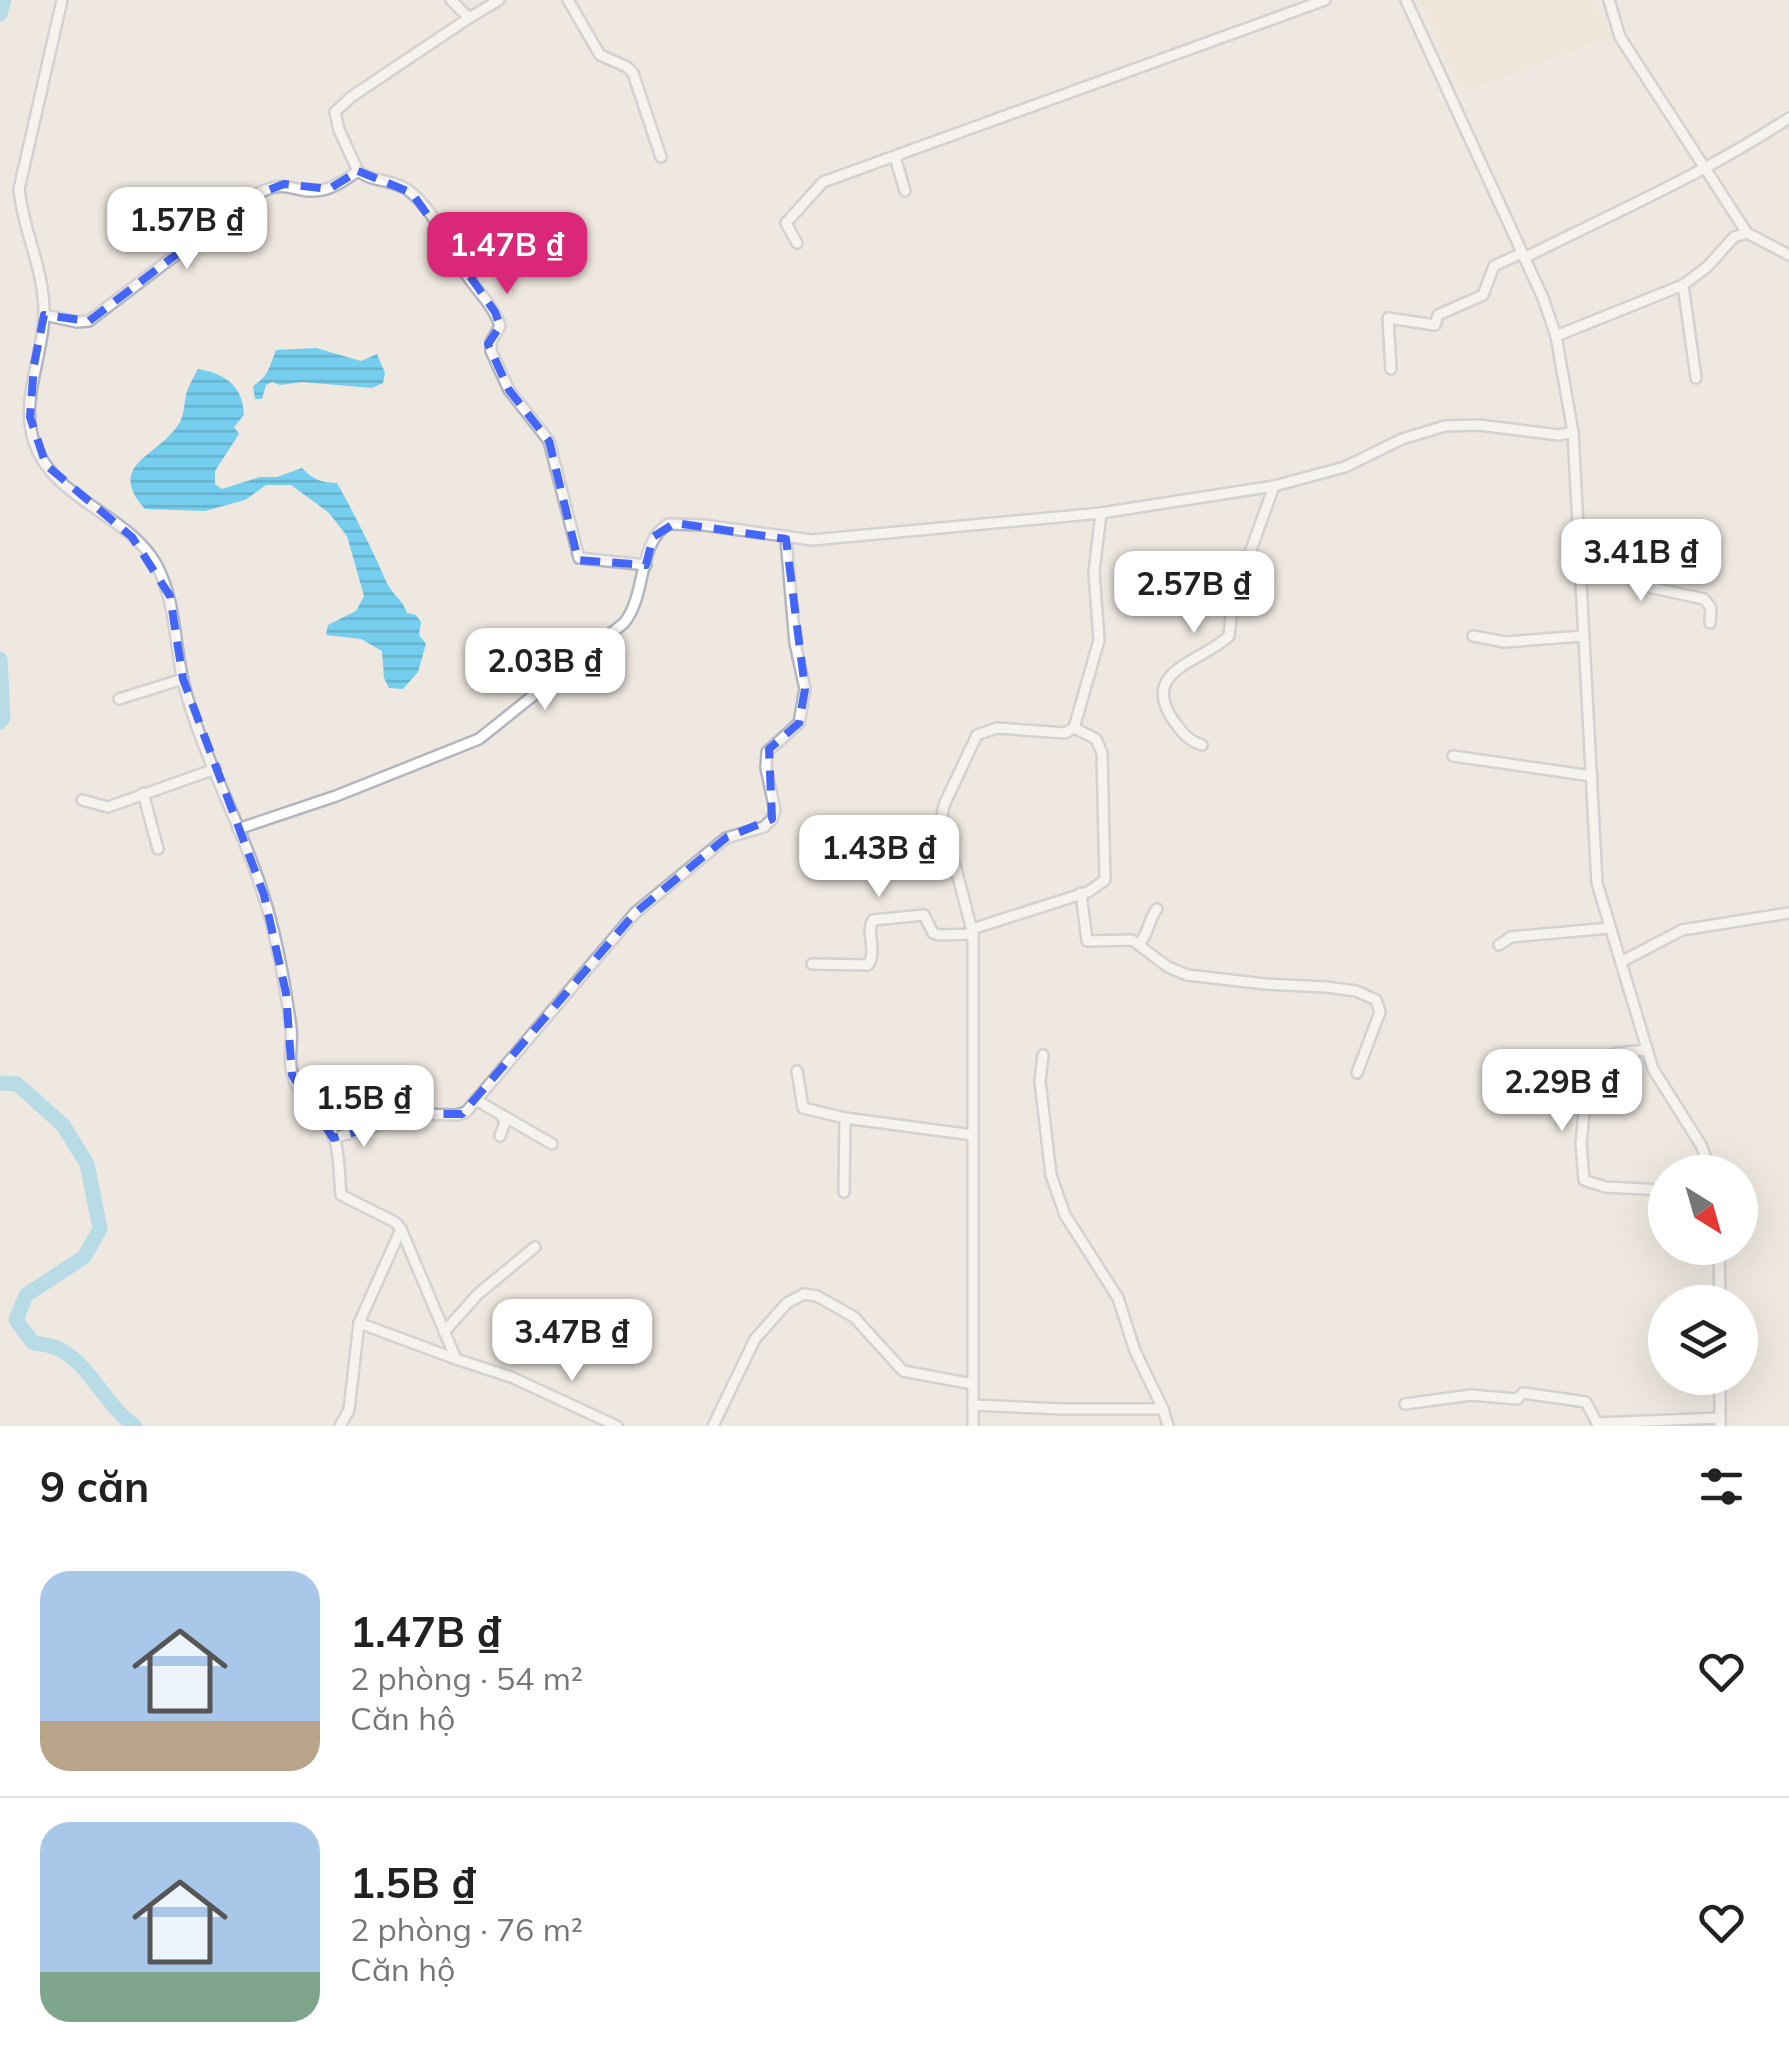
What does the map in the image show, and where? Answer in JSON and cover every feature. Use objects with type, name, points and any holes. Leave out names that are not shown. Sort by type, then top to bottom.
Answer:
[{"type":"street","points":[[62,0],[20,189],[21,210],[37,262],[44,316],[30,417],[34,442],[46,465],[84,502],[132,537],[154,561],[170,596],[183,679],[264,895],[286,993],[292,1034],[292,1076],[332,1130],[342,1196],[395,1222],[401,1229],[456,1358]]},
{"type":"street","points":[[451,0],[468,18]]},
{"type":"street","points":[[499,0],[351,97],[334,112],[338,130],[358,171],[392,182],[412,194],[495,312],[500,326],[491,342],[491,351],[509,390],[549,441],[579,558],[646,565]]},
{"type":"street","points":[[568,0],[600,56],[627,66],[633,73],[661,157]]},
{"type":"street","points":[[797,244],[786,223],[823,182],[1308,3],[1326,0]]},
{"type":"street","points":[[1406,0],[1543,298],[1556,336],[1573,432],[1598,883],[1660,1081],[1705,1155]]},
{"type":"street","points":[[1609,0],[1620,37],[1746,233],[1789,255]]},
{"type":"street","points":[[1391,368],[1388,318],[1434,325],[1438,315],[1483,295],[1494,266],[1705,168],[1789,118]]},
{"type":"street","points":[[895,157],[905,191]]},
{"type":"street","points":[[44,316],[76,322],[98,316],[252,196],[284,184],[312,192],[329,189],[358,171]]},
{"type":"street","points":[[1556,336],[1683,286],[1734,238],[1746,233]]},
{"type":"street","points":[[1683,286],[1696,378]]},
{"type":"street","points":[[238,829],[336,796],[487,735],[624,623],[636,606],[654,537],[668,524],[812,540],[1102,513],[1274,486],[1346,467],[1402,439],[1445,426],[1479,425],[1559,435],[1573,432]]},
{"type":"street","points":[[1202,745],[1186,738],[1163,705],[1162,694],[1169,677],[1180,666],[1228,636],[1233,600],[1274,486]]},
{"type":"street","points":[[974,1426],[973,932],[942,816],[977,735],[997,728],[1065,733],[1074,728],[1099,640],[1094,572],[1102,513]]},
{"type":"street","points":[[333,1138],[420,1114],[462,1114],[635,913],[726,838],[764,826],[772,819],[775,810],[766,768],[767,752],[798,723],[805,689],[795,643],[786,538]]},
{"type":"street","points":[[1582,564],[1591,562],[1653,588],[1704,599],[1711,608],[1710,623]]},
{"type":"street","points":[[1473,636],[1505,642],[1584,636]]},
{"type":"street","points":[[119,700],[183,679]]},
{"type":"street","points":[[812,964],[868,964],[873,955],[873,920],[924,915],[933,932],[940,935],[973,932],[1102,885],[1106,877],[1103,760],[1096,740],[1074,728]]},
{"type":"street","points":[[1453,756],[1592,776]]},
{"type":"street","points":[[82,800],[108,807],[215,768]]},
{"type":"street","points":[[143,793],[158,849]]},
{"type":"street","points":[[1081,893],[1086,941],[1123,939],[1139,943],[1168,967],[1187,975],[1326,987],[1379,1002],[1380,1012],[1357,1074]]},
{"type":"street","points":[[1139,943],[1157,909]]},
{"type":"street","points":[[1621,962],[1682,930],[1789,913]]},
{"type":"street","points":[[1499,945],[1512,936],[1610,928]]},
{"type":"street","points":[[1648,1050],[1616,1054],[1598,1066],[1596,1088],[1586,1094],[1582,1118],[1584,1180],[1606,1188],[1648,1189]]},
{"type":"street","points":[[1042,1055],[1040,1081],[1051,1175],[1065,1215],[1118,1298],[1134,1352],[1168,1426]]},
{"type":"street","points":[[797,1071],[803,1108],[892,1126],[973,1134]]},
{"type":"street","points":[[476,1100],[552,1144]]},
{"type":"street","points":[[500,1114],[504,1122],[500,1136]]},
{"type":"street","points":[[844,1192],[845,1118]]},
{"type":"street","points":[[340,1426],[349,1410],[359,1323],[401,1229]]},
{"type":"street","points":[[444,1332],[478,1294],[536,1247]]},
{"type":"street","points":[[714,1426],[755,1339],[787,1303],[804,1294],[817,1296],[854,1317],[903,1371],[973,1384]]},
{"type":"street","points":[[359,1323],[510,1376],[617,1426]]},
{"type":"street","points":[[1405,1404],[1471,1395],[1516,1399],[1523,1393],[1586,1402],[1597,1423],[1720,1422],[1720,1395]]},
{"type":"street","points":[[973,1405],[1163,1409]]},
{"type":"highlighted area","points":[[358,171],[412,193],[495,312],[500,326],[488,344],[509,390],[549,441],[578,560],[646,565],[653,537],[675,523],[786,539],[805,689],[799,723],[769,749],[772,819],[727,837],[635,913],[462,1114],[421,1114],[333,1138],[292,1075],[286,993],[264,895],[183,679],[170,596],[132,537],[46,465],[30,417],[34,365],[44,315],[89,321],[253,196],[284,184],[329,189]]},
{"type":"shaded area","points":[[1421,0],[1591,0],[1611,36],[1464,92]]},
{"type":"water","points":[[316,348],[361,361],[377,354],[385,373],[383,383],[372,388],[272,382],[266,385],[262,399],[255,399],[253,386],[265,375],[276,350]]},
{"type":"water","points":[[198,369],[231,383],[243,405],[244,415],[234,427],[239,434],[215,471],[215,484],[222,489],[302,468],[318,480],[337,483],[388,586],[407,613],[416,615],[421,622],[419,635],[426,644],[418,672],[403,689],[389,688],[384,678],[382,651],[361,639],[326,635],[328,625],[356,611],[364,596],[347,536],[328,512],[291,485],[266,485],[245,500],[205,511],[145,509],[134,493],[130,481],[133,470],[180,422],[187,391]]},
{"type":"waterway","points":[[0,14],[4,0]]},
{"type":"waterway","points":[[0,659],[0,722]]},
{"type":"waterway","points":[[0,1083],[17,1084],[63,1125],[87,1164],[100,1229],[84,1257],[26,1295],[16,1320],[33,1343],[69,1355],[135,1426]]}]
